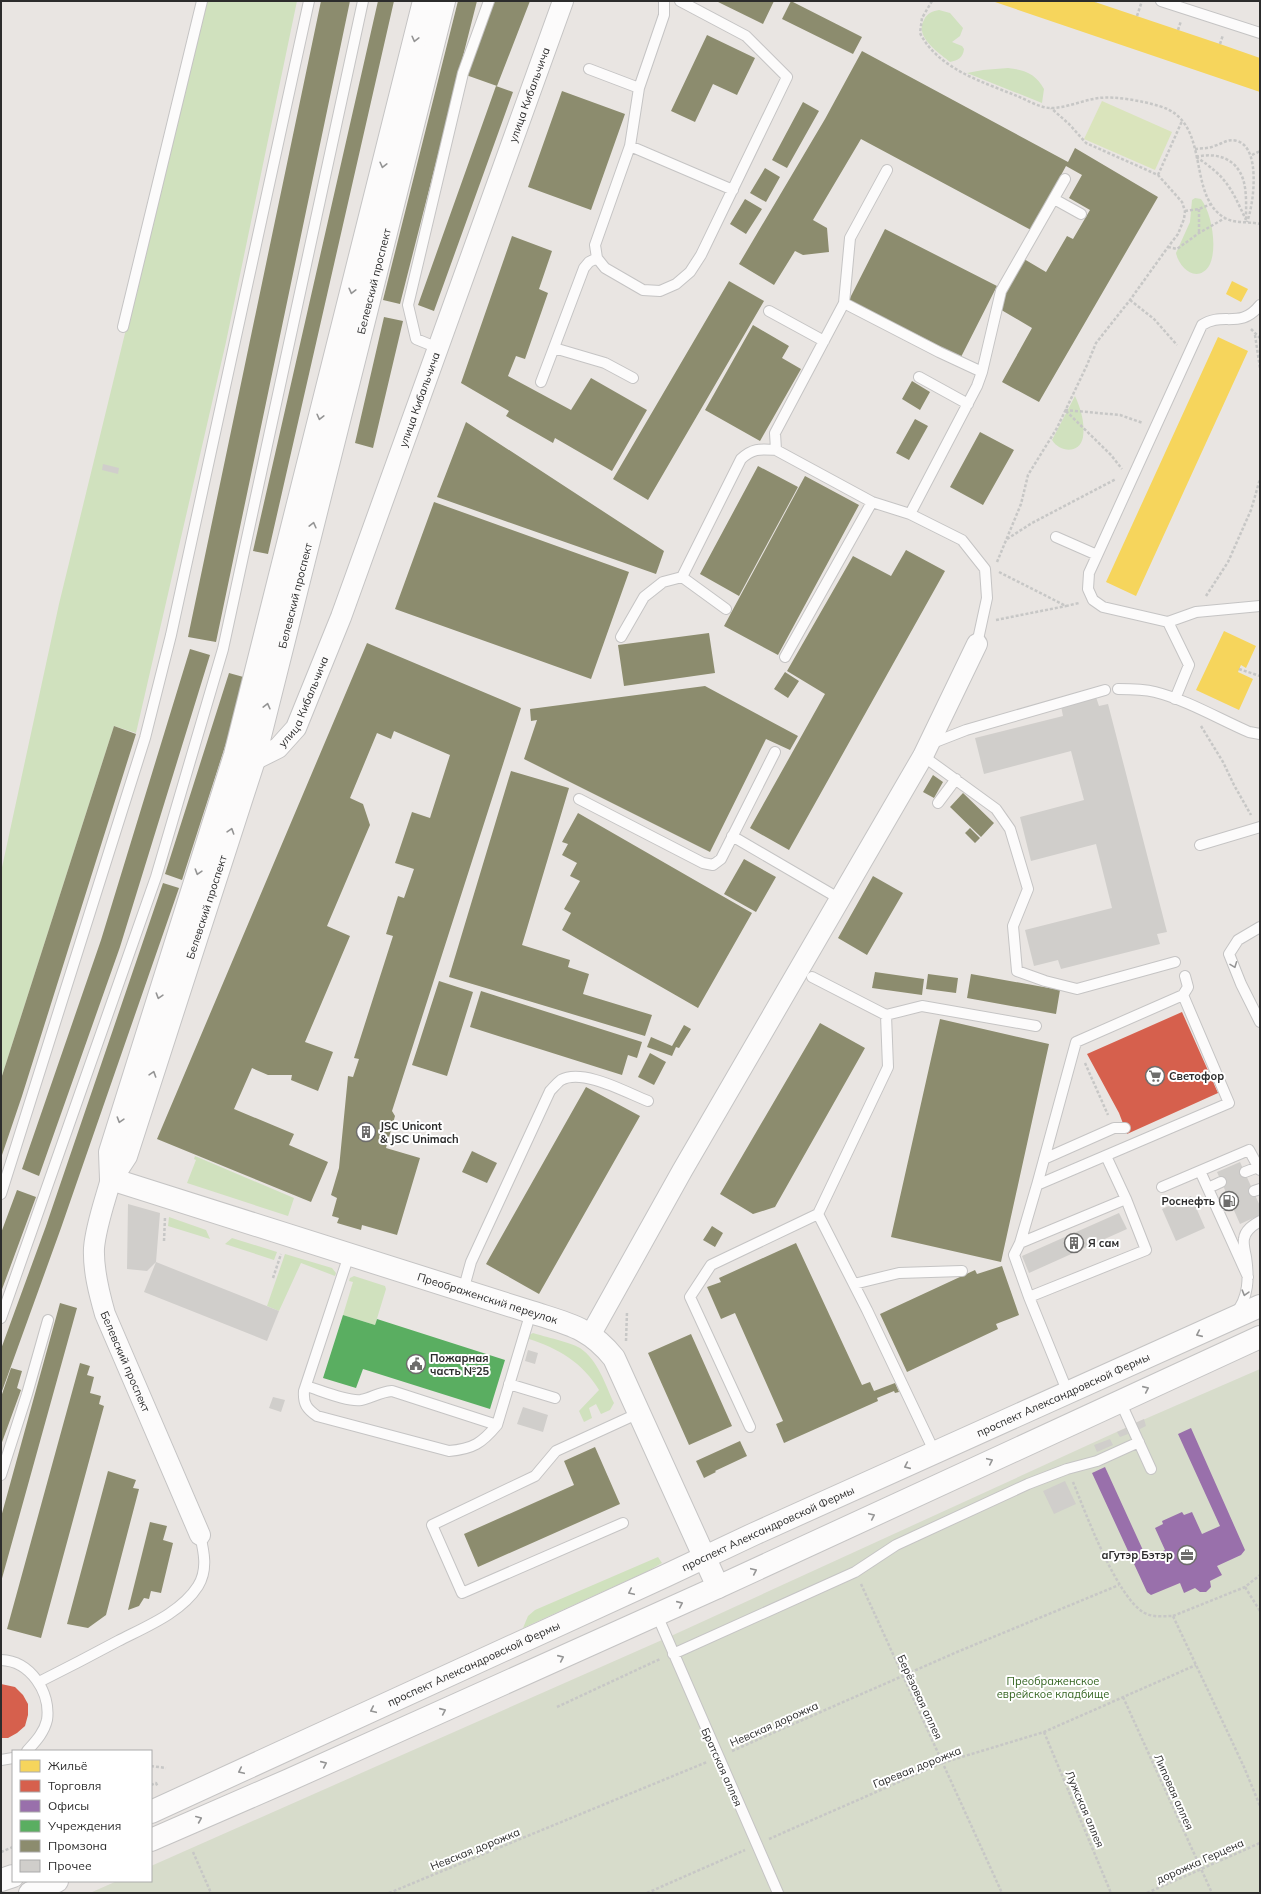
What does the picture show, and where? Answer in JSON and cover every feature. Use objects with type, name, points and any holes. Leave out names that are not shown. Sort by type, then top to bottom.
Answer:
[{"type":"street","name":"Белевский проспект","points":[[244,757],[424,1]]},
{"type":"street","name":"Белевский проспект","points":[[200,1536],[105,1314],[98,1290],[94,1248],[111,1179],[126,1156],[244,757],[444,1]]},
{"type":"street","name":"улица Кибальчича","points":[[244,757],[278,748],[296,728],[340,617],[563,1]]},
{"type":"street","points":[[591,1334],[682,1171],[926,750],[977,644]]},
{"type":"street","name":"Преображенский переулок","points":[[111,1179],[531,1312],[591,1334],[603,1344],[614,1358],[718,1587]]},
{"type":"street","name":"проспект Александровской Фермы","points":[[152,1812],[704,1558],[1260,1306]]},
{"type":"street","points":[[157,1837],[289,1780],[657,1615],[1260,1337]]},
{"type":"street","points":[[1,1880],[12,1876]]},
{"type":"street","points":[[30,1893],[55,1882]]},
{"type":"lane","points":[[123,327],[202,1]]},
{"type":"lane","points":[[1,1194],[145,738],[171,635],[309,1]]},
{"type":"lane","points":[[1,1318],[156,877],[223,649],[363,1]]},
{"type":"lane","points":[[438,348],[416,339],[408,305],[463,73],[489,1]]},
{"type":"lane","points":[[664,1],[664,16],[639,88],[630,146],[595,245],[596,258],[605,268],[643,290],[660,291],[676,284],[690,272],[701,255],[787,77],[746,36],[680,1]]},
{"type":"lane","points":[[1161,1],[1260,33]]},
{"type":"lane","points":[[589,68],[639,88]]},
{"type":"lane","points":[[630,146],[733,190]]},
{"type":"lane","points":[[776,450],[775,433],[844,304],[850,238],[887,170]]},
{"type":"lane","points":[[910,514],[968,404],[982,372],[1001,291],[1065,179]]},
{"type":"lane","points":[[1054,199],[1081,214]]},
{"type":"lane","points":[[541,382],[584,268],[589,262],[596,258]]},
{"type":"lane","points":[[844,304],[982,372]]},
{"type":"lane","points":[[1260,305],[1253,313],[1243,318],[1210,319],[1202,325],[1155,427],[1129,475],[1089,573],[1088,589],[1093,600],[1103,608],[1168,622],[1196,612],[1260,606]]},
{"type":"lane","points":[[769,311],[824,340]]},
{"type":"lane","points":[[554,348],[605,363],[633,378]]},
{"type":"lane","points":[[919,377],[968,404]]},
{"type":"lane","points":[[621,637],[644,597],[662,582],[682,577],[741,459],[749,452],[759,449],[776,450],[872,502],[910,514],[962,540],[989,569],[987,598],[977,644]]},
{"type":"lane","points":[[785,657],[872,502]]},
{"type":"lane","points":[[1056,537],[1097,555]]},
{"type":"lane","points":[[682,577],[726,609]]},
{"type":"lane","points":[[1168,622],[1189,665],[1175,699]]},
{"type":"lane","points":[[1118,689],[1142,690],[1175,699],[1249,732],[1260,734]]},
{"type":"lane","points":[[1105,690],[966,730],[926,750],[956,780],[996,809],[1010,829],[1028,889],[1013,926],[1017,971],[1045,981],[1077,989],[1175,962]]},
{"type":"lane","points":[[579,799],[702,863],[713,865],[721,859],[775,752]]},
{"type":"lane","points":[[938,803],[956,780]]},
{"type":"lane","points":[[1200,845],[1259,827]]},
{"type":"lane","points":[[732,836],[840,899]]},
{"type":"lane","points":[[1260,927],[1238,940],[1229,954],[1241,984],[1260,1022]]},
{"type":"lane","points":[[812,976],[886,1015],[922,1006],[1036,1026]]},
{"type":"lane","points":[[1068,1393],[1029,1297],[1014,1255],[1020,1243],[1037,1185],[1076,1042],[1183,995],[1188,987],[1185,976]]},
{"type":"lane","points":[[1037,1185],[1229,1103],[1183,995]]},
{"type":"lane","points":[[750,1427],[690,1298],[711,1265],[818,1214],[888,1067],[886,1015]]},
{"type":"lane","points":[[463,1291],[471,1262],[550,1091],[562,1080],[575,1076],[588,1078],[648,1101]]},
{"type":"lane","points":[[1044,1159],[1124,1124]]},
{"type":"lane","points":[[1162,1187],[1249,1150],[1259,1169],[1245,1172]]},
{"type":"lane","points":[[1029,1297],[1146,1250],[1126,1199],[1106,1156]]},
{"type":"lane","points":[[1200,1171],[1248,1277]]},
{"type":"lane","points":[[1208,1188],[1221,1182]]},
{"type":"lane","points":[[1020,1243],[1126,1199]]},
{"type":"lane","points":[[1217,1208],[1230,1202]]},
{"type":"lane","points":[[818,1214],[854,1284],[935,1453]]},
{"type":"lane","points":[[1229,1320],[1239,1309],[1245,1294],[1248,1277],[1243,1239],[1248,1230],[1260,1220]]},
{"type":"lane","points":[[349,1255],[306,1386],[304,1401],[309,1410],[317,1416],[449,1451],[467,1450],[485,1440],[497,1425],[531,1312]]},
{"type":"lane","points":[[854,1284],[899,1273],[962,1271]]},
{"type":"lane","points":[[1,1475],[27,1394],[48,1320]]},
{"type":"lane","points":[[510,1384],[555,1398]]},
{"type":"lane","points":[[306,1386],[353,1400],[362,1400],[382,1392],[392,1391],[497,1425]]},
{"type":"lane","points":[[1120,1401],[1151,1469]]},
{"type":"lane","points":[[623,1523],[462,1593],[432,1525],[535,1476],[556,1451],[639,1413]]},
{"type":"lane","points":[[673,1654],[855,1572],[896,1545],[1028,1484],[1067,1469],[1097,1462],[1139,1442]]},
{"type":"lane","points":[[39,1682],[158,1620],[185,1601],[198,1585],[204,1570],[204,1555],[200,1536]]},
{"type":"lane","name":"Братская аллея","points":[[657,1615],[717,1757],[778,1893]]},
{"type":"lane","points":[[1,1660],[7,1660],[25,1668],[39,1682],[47,1701],[46,1721],[38,1739],[27,1750]]},
{"type":"lane","points":[[1,1760],[12,1758]]},
{"type":"path","points":[[932,1],[924,14],[920,25],[920,33],[930,48],[963,74],[1051,108],[1069,124],[1086,143],[1158,175],[1178,196],[1185,211],[1182,225],[1168,248],[1096,343],[1057,428],[1028,475],[1022,504],[1006,540],[989,569],[1066,606]]},
{"type":"path","points":[[1137,16],[1142,1]]},
{"type":"path","points":[[1051,108],[1109,98],[1159,106],[1170,110],[1182,122],[1192,136],[1204,186],[1211,204],[1225,218],[1238,222],[1260,224]]},
{"type":"path","points":[[1158,175],[1182,122]]},
{"type":"path","points":[[1195,149],[1212,147],[1230,140],[1239,141],[1252,155],[1254,187],[1252,209],[1247,222]]},
{"type":"path","points":[[1252,155],[1260,151]]},
{"type":"path","points":[[1196,157],[1216,155],[1223,157],[1237,169],[1243,177],[1247,222]]},
{"type":"path","points":[[1196,157],[1216,170],[1225,180],[1247,222]]},
{"type":"path","points":[[1185,211],[1199,209],[1211,204]]},
{"type":"path","points":[[1199,209],[1199,233]]},
{"type":"path","points":[[1168,248],[1177,249],[1199,233],[1225,218]]},
{"type":"path","points":[[1130,300],[1154,319],[1182,350],[1189,352]]},
{"type":"path","points":[[1255,335],[1260,368]]},
{"type":"path","points":[[1065,410],[1120,415],[1155,427]]},
{"type":"path","points":[[1006,540],[1032,522],[1129,475],[1111,455],[1065,410]]},
{"type":"path","points":[[1196,612],[1228,562],[1251,510],[1260,479]]},
{"type":"path","points":[[982,623],[1093,600]]},
{"type":"path","points":[[1239,669],[1260,676]]},
{"type":"path","points":[[1188,705],[1223,762],[1234,785],[1259,827]]},
{"type":"path","points":[[1076,1042],[1114,1128]]},
{"type":"path","points":[[164,1241],[165,1212]]},
{"type":"path","points":[[273,1278],[283,1249]]},
{"type":"path","points":[[626,1342],[627,1310]]},
{"type":"path","points":[[1067,1469],[1090,1524],[1119,1585],[1132,1604],[1145,1614],[1173,1616],[1245,1587],[1260,1575]]},
{"type":"path","name":"Берёзовая аллея","points":[[855,1572],[1002,1893]]},
{"type":"path","name":"Невская дорожка","points":[[389,1893],[717,1757],[902,1676],[1119,1585]]},
{"type":"path","points":[[1245,1587],[1260,1611]]},
{"type":"path","points":[[1173,1616],[1260,1806]]},
{"type":"path","points":[[557,1707],[673,1654]]},
{"type":"path","name":"Гаревая дорожка","points":[[647,1893],[942,1763],[1044,1732],[1196,1665]]},
{"type":"path","name":"Липовая аллея","points":[[1123,1697],[1212,1893]]},
{"type":"path","name":"Лужская аллея","points":[[1044,1732],[1111,1893]]},
{"type":"path","points":[[152,1766],[166,1768]]},
{"type":"path","name":"дорожка Герцена","points":[[1147,1893],[1260,1844]]},
{"type":"path","points":[[1,1852],[12,1847]]},
{"type":"path","points":[[193,1852],[211,1893]]},
{"type":"green space","points":[[206,1],[297,1],[226,342],[136,733],[114,726],[1,1079],[1,872],[59,604]]},
{"type":"green space","points":[[939,10],[950,13],[963,28],[960,36],[952,42],[962,46],[964,49],[963,55],[950,62],[929,44],[922,32],[922,26],[925,18],[930,13]]},
{"type":"green space","points":[[1008,68],[1020,70],[1034,76],[1044,89],[1042,103],[967,73]]},
{"type":"green space","points":[[1102,101],[1172,132],[1155,170],[1084,139]]},
{"type":"green space","points":[[1195,198],[1201,199],[1205,205],[1211,222],[1213,241],[1212,259],[1209,266],[1199,274],[1189,272],[1181,264],[1176,253],[1190,222],[1192,200]]},
{"type":"green space","points":[[1075,396],[1082,416],[1083,437],[1078,446],[1069,450],[1060,447],[1052,440]]},
{"type":"green space","points":[[195,1156],[294,1198],[288,1216],[187,1183],[196,1160],[194,1159]]},
{"type":"green space","points":[[169,1217],[206,1230],[210,1239],[168,1226]]},
{"type":"green space","points":[[232,1238],[277,1252],[274,1260],[225,1244]]},
{"type":"green space","points":[[285,1254],[332,1268],[336,1273],[335,1276],[301,1263],[279,1311],[267,1306]]},
{"type":"green space","points":[[354,1276],[385,1286],[386,1289],[375,1325],[343,1315],[353,1282],[349,1281],[350,1278]]},
{"type":"green space","points":[[533,1333],[580,1348],[592,1359],[614,1403],[610,1410],[601,1414],[596,1404],[589,1408],[592,1418],[584,1422],[579,1411],[599,1390],[593,1380],[577,1364],[560,1352],[529,1339],[521,1360],[529,1335]]},
{"type":"green space","name":"Преображенское еврейское кладбище","points":[[1260,1369],[1260,1893],[90,1893],[115,1882],[152,1882],[152,1866],[662,1640],[663,1643],[668,1641],[671,1636],[1145,1419]]},
{"type":"green space","points":[[658,1557],[662,1563],[648,1571],[523,1628],[528,1616],[535,1610]]},
{"type":"building: Жильё","points":[[992,1],[1092,1],[1220,44],[1260,58],[1260,92]]},
{"type":"building: Жильё","points":[[1232,281],[1248,289],[1241,302],[1226,294]]},
{"type":"building: Жильё","points":[[1218,337],[1248,351],[1136,596],[1106,582]]},
{"type":"building: Жильё","points":[[1224,631],[1256,646],[1246,668],[1241,665],[1238,672],[1253,679],[1239,710],[1196,690]]},
{"type":"building: Торговля","points":[[1182,1012],[1218,1093],[1127,1134],[1119,1113],[1087,1054]]},
{"type":"building: Торговля","points":[[1,1684],[15,1687],[23,1695],[28,1704],[28,1715],[25,1726],[8,1738],[1,1738]]},
{"type":"building: Офисы","points":[[1191,1428],[1245,1550],[1241,1555],[1217,1566],[1222,1575],[1210,1581],[1211,1587],[1206,1592],[1200,1592],[1195,1588],[1184,1593],[1180,1583],[1151,1595],[1147,1592],[1092,1473],[1105,1467],[1147,1559],[1165,1550],[1155,1528],[1163,1524],[1162,1521],[1182,1512],[1184,1515],[1192,1512],[1202,1534],[1220,1526],[1178,1434]]},
{"type":"building: Учреждения","name":"Пожарная часть №25","points":[[343,1315],[375,1325],[377,1319],[505,1360],[490,1409],[363,1369],[356,1388],[323,1378]]},
{"type":"building: Промзона","points":[[321,1],[350,1],[216,642],[188,637]]},
{"type":"building: Промзона","points":[[378,1],[394,1],[268,554],[253,551]]},
{"type":"building: Промзона","points":[[458,1],[477,1],[400,304],[383,300]]},
{"type":"building: Промзона","points":[[494,1],[530,1],[497,86],[466,75]]},
{"type":"building: Промзона","points":[[716,1],[774,1],[763,24]]},
{"type":"building: Промзона","points":[[791,1],[862,37],[853,54],[782,19]]},
{"type":"building: Промзона","points":[[707,35],[755,58],[737,95],[713,84],[695,122],[671,111]]},
{"type":"building: Промзона","points":[[862,51],[1068,162],[1075,148],[1158,197],[1039,402],[1002,382],[1032,328],[998,308],[1024,259],[1046,272],[1067,236],[1073,239],[1090,210],[1069,198],[1082,175],[1066,166],[1031,230],[861,139],[813,220],[827,228],[829,252],[803,255],[795,251],[774,285],[739,264],[825,119]]},
{"type":"building: Промзона","points":[[496,86],[513,92],[434,311],[418,305]]},
{"type":"building: Промзона","points":[[562,91],[625,114],[591,210],[528,187]]},
{"type":"building: Промзона","points":[[803,102],[819,111],[787,168],[772,160]]},
{"type":"building: Промзона","points":[[765,168],[780,177],[766,202],[750,193]]},
{"type":"building: Промзона","points":[[745,199],[762,209],[746,234],[730,224]]},
{"type":"building: Промзона","points":[[885,229],[997,286],[961,357],[849,300]]},
{"type":"building: Промзона","points":[[512,236],[552,251],[539,289],[548,293],[525,359],[516,356],[508,376],[571,410],[591,378],[647,410],[612,471],[555,438],[553,443],[506,416],[509,411],[461,383]]},
{"type":"building: Промзона","points":[[729,281],[764,301],[648,500],[613,479]]},
{"type":"building: Промзона","points":[[384,317],[403,321],[373,448],[355,443]]},
{"type":"building: Промзона","points":[[753,325],[789,346],[782,358],[801,369],[760,441],[705,410]]},
{"type":"building: Промзона","points":[[912,381],[930,392],[920,410],[902,399]]},
{"type":"building: Промзона","points":[[915,419],[928,426],[909,460],[896,453]]},
{"type":"building: Промзона","points":[[466,422],[664,551],[656,574],[437,497]]},
{"type":"building: Промзона","points":[[980,432],[1014,450],[983,505],[950,487]]},
{"type":"building: Промзона","points":[[758,466],[798,487],[739,596],[700,574]]},
{"type":"building: Промзона","points":[[805,476],[859,505],[778,655],[724,626]]},
{"type":"building: Промзона","points":[[434,502],[629,572],[591,679],[395,609]]},
{"type":"building: Промзона","points":[[906,550],[945,571],[789,850],[750,828],[825,694],[787,671],[853,556],[891,576]]},
{"type":"building: Промзона","points":[[709,633],[715,673],[624,686],[618,645]]},
{"type":"building: Промзона","points":[[367,643],[521,708],[392,1111],[395,1116],[386,1148],[420,1158],[397,1235],[362,1225],[361,1230],[337,1223],[339,1218],[332,1216],[337,1198],[331,1195],[339,1168],[348,1076],[353,1077],[359,1059],[354,1058],[393,936],[386,934],[398,896],[404,898],[414,869],[395,863],[412,812],[430,818],[450,755],[394,731],[391,739],[377,733],[350,798],[363,804],[370,825],[327,926],[350,936],[305,1042],[333,1052],[318,1091],[291,1080],[292,1075],[268,1075],[252,1068],[234,1109],[294,1134],[289,1145],[328,1162],[311,1202],[157,1139]]},
{"type":"building: Промзона","points":[[190,649],[210,655],[120,947],[39,1176],[22,1169],[101,940]]},
{"type":"building: Промзона","points":[[785,672],[799,681],[788,698],[774,689]]},
{"type":"building: Промзона","points":[[229,673],[247,678],[182,880],[165,874]]},
{"type":"building: Промзона","points":[[705,686],[798,736],[790,750],[766,739],[710,852],[524,759],[537,720],[531,721],[530,709]]},
{"type":"building: Промзона","points":[[114,726],[136,734],[22,1096],[1,1158],[1,1079]]},
{"type":"building: Промзона","points":[[511,771],[569,788],[522,945],[570,960],[568,967],[589,974],[583,994],[652,1015],[645,1036],[449,977]]},
{"type":"building: Промзона","points":[[933,775],[943,782],[934,798],[923,792]]},
{"type":"building: Промзона","points":[[963,793],[994,823],[981,837],[950,807]]},
{"type":"building: Промзона","points":[[578,813],[752,913],[698,1008],[562,930],[571,913],[564,909],[580,881],[570,876],[577,863],[562,855],[568,844],[562,842]]},
{"type":"building: Промзона","points":[[970,828],[980,838],[975,843],[965,833]]},
{"type":"building: Промзона","points":[[744,859],[776,877],[756,912],[724,894]]},
{"type":"building: Промзона","points":[[873,876],[903,893],[867,955],[838,938]]},
{"type":"building: Промзона","points":[[163,883],[179,888],[61,1228],[1,1394],[1,1349],[46,1226]]},
{"type":"building: Промзона","points":[[875,972],[924,979],[922,995],[872,988]]},
{"type":"building: Промзона","points":[[928,974],[958,978],[956,993],[926,989]]},
{"type":"building: Промзона","points":[[971,974],[1060,990],[1056,1014],[967,998]]},
{"type":"building: Промзона","points":[[439,981],[473,992],[447,1076],[412,1065]]},
{"type":"building: Промзона","points":[[481,991],[642,1042],[637,1058],[628,1055],[622,1075],[470,1027]]},
{"type":"building: Промзона","points":[[940,1019],[1049,1044],[1001,1262],[891,1237]]},
{"type":"building: Промзона","points":[[820,1023],[865,1048],[775,1207],[753,1214],[720,1194]]},
{"type":"building: Промзона","points":[[684,1025],[691,1029],[679,1048],[676,1047],[672,1056],[647,1047],[651,1037],[672,1046]]},
{"type":"building: Промзона","points":[[650,1053],[666,1062],[654,1085],[638,1077]]},
{"type":"building: Промзона","points":[[586,1087],[640,1116],[539,1294],[486,1264]]},
{"type":"building: Промзона","points":[[472,1151],[497,1163],[487,1183],[462,1172]]},
{"type":"building: Промзона","points":[[17,1190],[36,1197],[1,1292],[1,1233]]},
{"type":"building: Промзона","points":[[712,1226],[723,1233],[715,1247],[703,1240]]},
{"type":"building: Промзона","points":[[796,1243],[862,1385],[870,1382],[874,1391],[895,1383],[899,1392],[895,1393],[894,1391],[877,1398],[878,1401],[784,1443],[776,1424],[783,1421],[735,1313],[721,1319],[707,1287],[721,1282],[719,1278]]},
{"type":"building: Промзона","points":[[1002,1266],[1019,1315],[996,1324],[998,1329],[907,1372],[880,1314],[975,1270],[977,1274]]},
{"type":"building: Промзона","points":[[60,1303],[77,1308],[1,1582],[1,1517]]},
{"type":"building: Промзона","points":[[691,1334],[732,1426],[689,1445],[648,1353]]},
{"type":"building: Промзона","points":[[80,1363],[90,1366],[87,1375],[94,1377],[90,1393],[101,1396],[99,1404],[104,1406],[41,1638],[7,1629]]},
{"type":"building: Промзона","points":[[11,1368],[22,1371],[17,1388],[21,1390],[1,1445],[1,1397]]},
{"type":"building: Промзона","points":[[740,1441],[747,1456],[715,1471],[716,1472],[704,1478],[696,1461]]},
{"type":"building: Промзона","points":[[595,1447],[620,1504],[478,1567],[464,1534],[574,1485],[564,1461]]},
{"type":"building: Промзона","points":[[108,1471],[136,1480],[133,1488],[139,1489],[106,1615],[88,1628],[67,1624]]},
{"type":"building: Промзона","points":[[150,1522],[167,1526],[163,1540],[173,1543],[161,1593],[151,1591],[149,1599],[144,1598],[139,1606],[128,1610]]},
{"type":"building: Прочее","points":[[103,464],[119,468],[118,474],[102,470]]},
{"type":"building: Прочее","points":[[1096,697],[1099,706],[1108,704],[1167,932],[1157,934],[1160,944],[1061,969],[1058,960],[1034,966],[1025,930],[1112,908],[1096,844],[1031,861],[1020,817],[1084,800],[1071,751],[984,774],[975,738],[1063,716],[1061,706]]},
{"type":"building: Прочее","points":[[1240,1162],[1260,1206],[1260,1215],[1240,1224],[1217,1172]]},
{"type":"building: Прочее","points":[[1191,1196],[1205,1228],[1176,1241],[1162,1209]]},
{"type":"building: Прочее","points":[[128,1204],[160,1213],[156,1262],[147,1271],[127,1269]]},
{"type":"building: Прочее","name":"Я сам","points":[[1119,1213],[1127,1229],[1029,1273],[1022,1256]]},
{"type":"building: Прочее","points":[[156,1262],[279,1311],[267,1341],[144,1292]]},
{"type":"building: Прочее","points":[[528,1350],[538,1353],[535,1364],[525,1361]]},
{"type":"building: Прочее","points":[[273,1397],[285,1400],[281,1412],[269,1408]]},
{"type":"building: Прочее","points":[[523,1407],[548,1415],[543,1432],[517,1424]]},
{"type":"building: Прочее","points":[[1144,1419],[1146,1426],[1138,1430],[1135,1423]]},
{"type":"building: Прочее","points":[[1126,1428],[1128,1434],[1120,1437],[1117,1432]]},
{"type":"building: Прочее","points":[[1110,1439],[1113,1445],[1097,1452],[1094,1445]]},
{"type":"building: Прочее","points":[[1065,1481],[1076,1504],[1054,1514],[1043,1491]]},
{"type":"place","name":"Светофор","points":[[1155,1076]]},
{"type":"place","name":"JSC Unicont & JSC Unimach","points":[[366,1132]]},
{"type":"place","name":"Роснефть","points":[[1229,1201]]},
{"type":"place","name":"Я сам","points":[[1074,1243]]},
{"type":"place","name":"Пожарная часть №25","points":[[416,1364]]},
{"type":"place","name":"аГутэр Бэтэр","points":[[1187,1555]]}]
